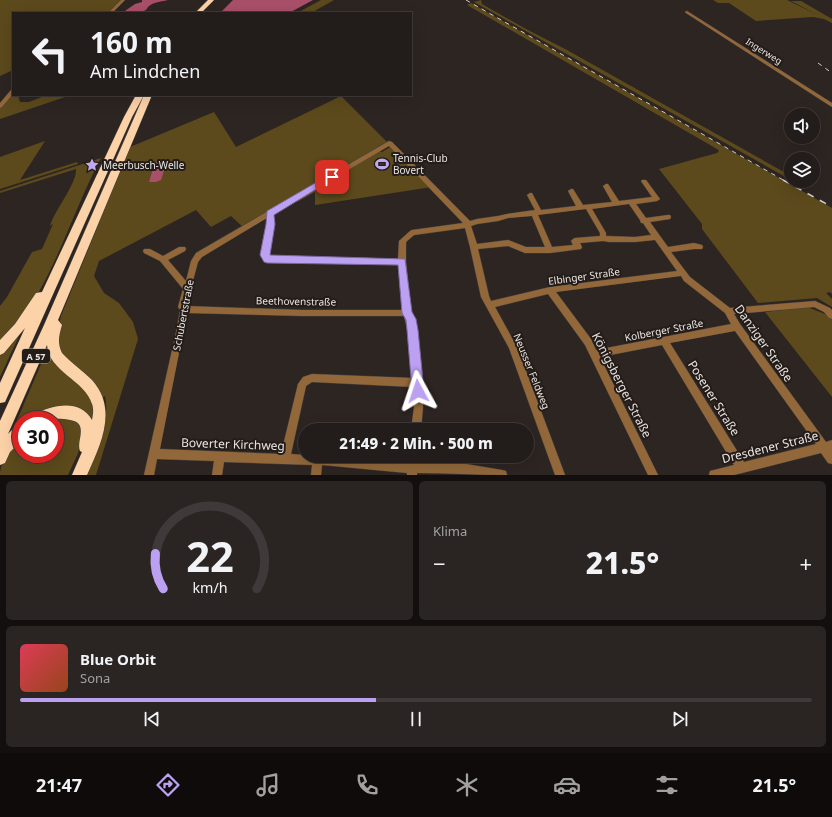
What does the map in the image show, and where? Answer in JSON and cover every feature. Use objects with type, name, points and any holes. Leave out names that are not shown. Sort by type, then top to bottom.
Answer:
[{"type":"highway","points":[[199,12],[211,0]]},
{"type":"highway","points":[[204,12],[216,0]]},
{"type":"highway","name":"A 57","points":[[0,397],[128,117],[139,96]]},
{"type":"highway","name":"A 57","points":[[0,437],[148,96]]},
{"type":"highway","points":[[0,349],[35,305],[48,278],[62,261]]},
{"type":"highway","points":[[71,275],[71,286],[54,328],[52,345],[56,356],[89,384],[99,404],[98,425],[95,437],[79,475]]},
{"type":"highway","points":[[64,411],[77,414],[84,419],[88,426],[89,437],[83,453],[71,475]]},
{"type":"highway","points":[[0,458],[12,441]]},
{"type":"street","points":[[111,12],[123,0]]},
{"type":"street","name":"Ingerweg","points":[[687,12],[832,106]]},
{"type":"street","points":[[0,106],[12,92]]},
{"type":"street","name":"Schubertstraße","points":[[148,475],[184,309],[182,307],[195,261],[199,255],[389,143]]},
{"type":"street","name":"Neusser Feldweg","points":[[389,143],[462,216],[468,226],[485,297],[513,347],[560,475]]},
{"type":"street","points":[[417,423],[419,400],[411,319],[407,313],[402,262],[403,241],[412,233],[468,226],[481,221],[536,212],[585,208],[657,199],[644,181]]},
{"type":"street","points":[[606,186],[617,204]]},
{"type":"street","points":[[571,191],[603,233],[603,238]]},
{"type":"street","points":[[530,195],[550,250]]},
{"type":"street","name":"Danziger Straße","points":[[631,202],[643,221],[657,237],[682,273],[692,284],[728,310],[737,327],[828,446],[832,459]]},
{"type":"street","points":[[270,214],[271,224],[265,255],[267,259],[402,262]]},
{"type":"street","points":[[643,221],[668,217]]},
{"type":"street","points":[[474,247],[508,243],[525,250],[550,250],[578,246],[574,241],[603,238],[610,240],[628,238],[634,240],[657,237]]},
{"type":"street","points":[[666,250],[694,246],[699,247]]},
{"type":"street","points":[[163,259],[182,249]]},
{"type":"street","points":[[147,251],[163,259],[187,288]]},
{"type":"street","name":"Elbinger Straße","points":[[489,305],[550,290],[682,273]]},
{"type":"street","name":"Königsberger Straße","points":[[550,290],[579,327],[595,354],[654,475]]},
{"type":"street","points":[[728,310],[734,311],[814,304],[827,310],[832,316]]},
{"type":"street","name":"Beethovenstraße","points":[[184,309],[304,313],[407,313]]},
{"type":"street","name":"Kolberger Straße","points":[[595,354],[737,327]]},
{"type":"street","name":"Posener Straße","points":[[664,341],[742,468]]},
{"type":"street","points":[[285,459],[302,384],[306,380],[312,378],[417,383]]},
{"type":"street","name":"Dresdener Straße","points":[[714,475],[828,446]]},
{"type":"street","name":"Boverter Kirchweg","points":[[153,454],[298,459]]},
{"type":"street","points":[[217,475],[220,457]]},
{"type":"street","points":[[316,475],[318,463]]},
{"type":"street","name":"Boverter Kirchweg","points":[[344,463],[412,471],[460,468],[502,475]]},
{"type":"shaded area","points":[[0,0],[123,0],[110,12],[12,12],[12,70],[0,76]]},
{"type":"shaded area","points":[[142,0],[168,0],[150,5],[146,10],[141,12],[123,12],[135,4],[142,2]]},
{"type":"shaded area","points":[[233,0],[313,0],[291,12],[221,12]]},
{"type":"shaded area","points":[[321,0],[334,0],[313,12],[299,12]]},
{"type":"shaded area","points":[[481,0],[482,4],[526,29],[567,50],[784,172],[784,176],[474,2]]},
{"type":"shaded area","points":[[713,0],[787,0],[820,16],[791,1],[801,1],[832,19],[832,23],[824,19],[813,17],[756,21],[729,3],[718,3]]},
{"type":"shaded area","points":[[471,3],[784,181],[784,188],[797,188],[832,208],[832,294],[830,292],[826,293],[832,299],[832,307],[817,298],[758,303],[702,229],[702,224],[659,169],[717,153],[719,151],[717,149],[467,5]]},
{"type":"shaded area","points":[[12,94],[12,96],[18,96],[20,102],[29,102],[44,96],[68,96],[0,119],[0,108]]},
{"type":"shaded area","points":[[341,96],[387,142],[386,145],[244,228],[231,216],[211,227],[196,210],[99,261],[94,276],[104,293],[119,303],[133,322],[138,339],[96,475],[84,475],[104,427],[106,417],[105,396],[102,398],[93,382],[64,357],[57,344],[57,334],[61,316],[130,147],[214,112],[236,147]]},
{"type":"shaded area","points":[[45,141],[20,180],[77,162],[78,164],[0,189],[0,157]]},
{"type":"shaded area","name":"Tennis-Club Bovert","points":[[390,147],[432,187],[315,205],[315,192],[297,202],[298,198],[379,151],[382,152]]},
{"type":"shaded area","points":[[101,158],[60,250],[42,286],[32,304],[0,345],[0,306],[7,297],[32,252],[42,249],[53,224],[50,226],[56,212],[73,182],[76,169],[0,193],[0,191]]},
{"type":"shaded area","points":[[167,161],[161,180],[149,182],[155,162]]},
{"type":"shaded area","points":[[807,307],[830,316],[832,319],[832,397],[765,312]]},
{"type":"shaded area","points":[[25,323],[0,377],[0,352]]},
{"type":"shaded area","points":[[50,343],[81,381],[96,407],[91,426],[64,418],[64,411],[21,411]]},
{"type":"shaded area","points":[[64,419],[73,419],[80,424],[81,439],[79,451],[68,475],[0,475],[2,465],[12,448],[12,463],[64,463]]},
{"type":"railway","points":[[466,0],[784,180]]},
{"type":"railway","points":[[818,63],[832,73]]},
{"type":"railway","points":[[783,180],[832,207]]},
{"type":"place","name":"Tennis-Club Bovert","points":[[382,164]]},
{"type":"place","name":"Meerbusch-Welle","points":[[92,165]]},
{"type":"route","points":[[332,177],[270,214],[271,224],[265,255],[267,259],[402,262],[407,313],[411,319],[413,330],[418,391]]}]
